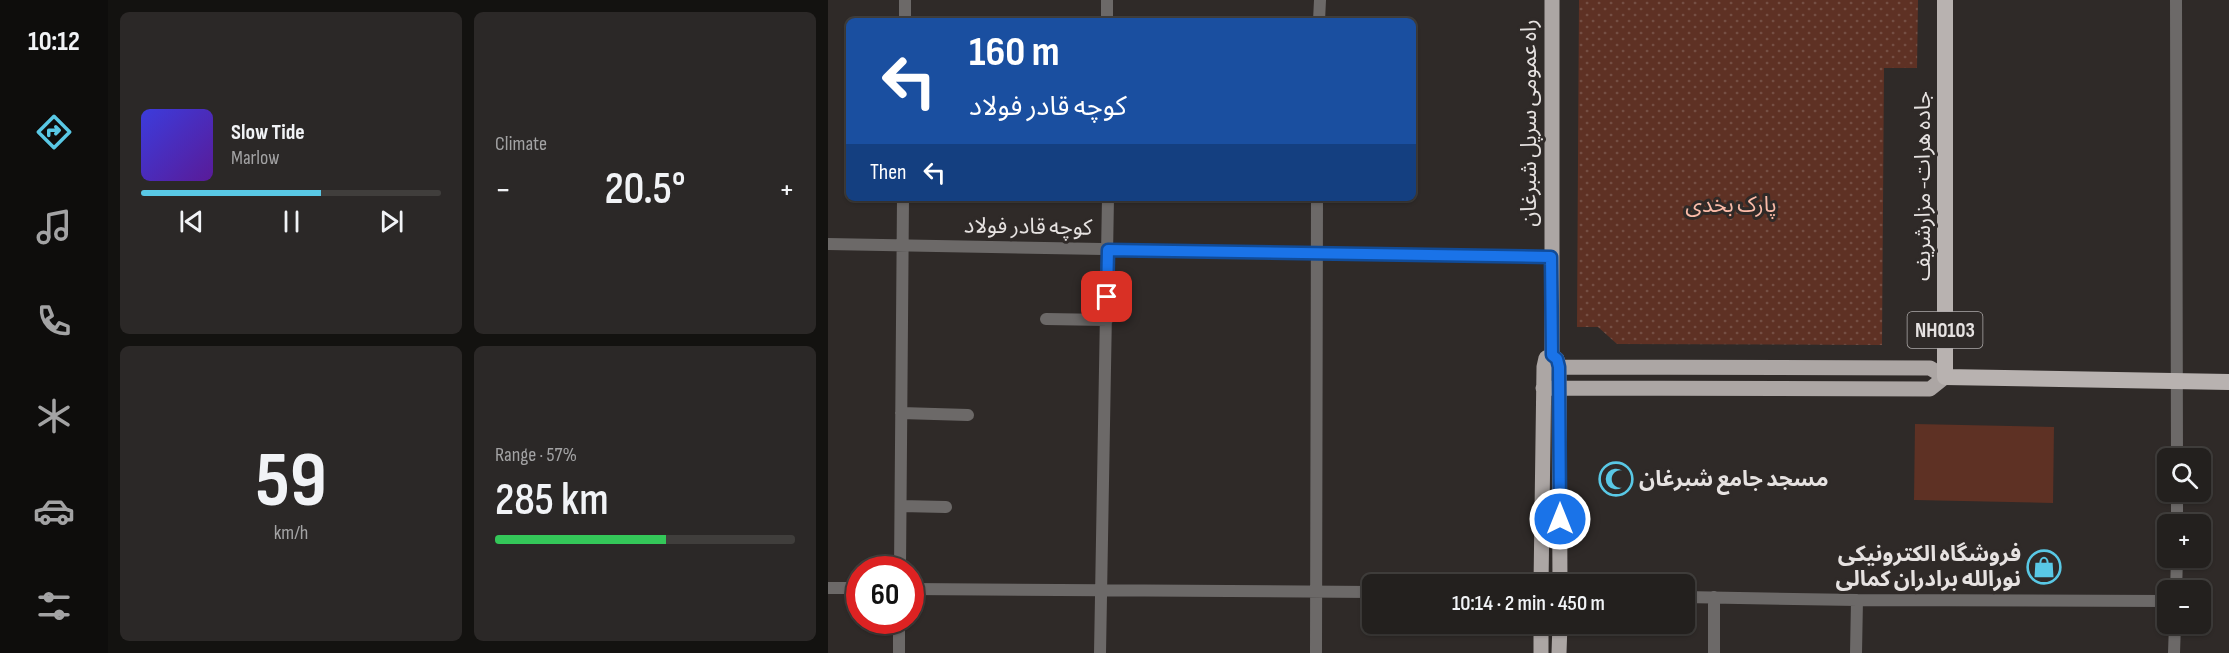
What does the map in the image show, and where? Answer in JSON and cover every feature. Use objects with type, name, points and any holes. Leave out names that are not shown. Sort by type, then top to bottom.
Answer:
[{"type":"highway","name":"جاده هرات- مزارشریف","points":[[1945,0],[1946,377]]},
{"type":"highway","name":"NH0103","points":[[1946,377],[2229,382]]},
{"type":"main road","name":"راه عمومی سرپل شبرغان","points":[[1552,0],[1551,257],[1555,361],[1559,388],[1560,574]]},
{"type":"main road","name":"راه عمومی سرپل شبرغان","points":[[1541,574],[1544,367],[1546,358],[1555,361]]},
{"type":"main road","points":[[1543,388],[1930,389],[1946,377],[1930,368],[1555,361]]},
{"type":"main road","points":[[1541,634],[1541,653]]},
{"type":"main road","points":[[1559,653],[1560,634]]},
{"type":"street","points":[[905,0],[905,18]]},
{"type":"street","points":[[1107,0],[1107,18]]},
{"type":"street","points":[[1319,18],[1320,0]]},
{"type":"street","points":[[2176,0],[2177,448]]},
{"type":"street","points":[[900,556],[903,201]]},
{"type":"street","points":[[1100,653],[1108,201]]},
{"type":"street","points":[[1316,653],[1317,201]]},
{"type":"street","name":"کوچه قادر فولاد","points":[[828,244],[1551,257]]},
{"type":"street","points":[[1046,319],[1107,320]]},
{"type":"street","points":[[901,413],[968,415]]},
{"type":"street","points":[[901,506],[946,507]]},
{"type":"street","points":[[828,588],[846,588]]},
{"type":"street","points":[[924,589],[1362,592]]},
{"type":"street","points":[[1695,597],[2157,601]]},
{"type":"street","points":[[1714,597],[1714,653]]},
{"type":"street","points":[[1856,653],[1857,600]]},
{"type":"street","points":[[899,634],[899,653]]},
{"type":"street","points":[[2174,653],[2175,634]]},
{"type":"green space","name":"پارک بخدی","points":[[1579,0],[1918,0],[1917,68],[1884,68],[1882,345],[1617,344],[1598,327],[1577,327]]},
{"type":"green space","points":[[1915,424],[2054,427],[2053,503],[1914,500]]},
{"type":"place","name":"مسجد جامع شبرغان","points":[[1616,479]]},
{"type":"place","name":"فروشگاه الکترونیکی نورالله برادران کمالی","points":[[2044,567]]},
{"type":"route","points":[[1107,297],[1108,250],[1551,257],[1552,355],[1557,359],[1559,367],[1560,519]]}]
